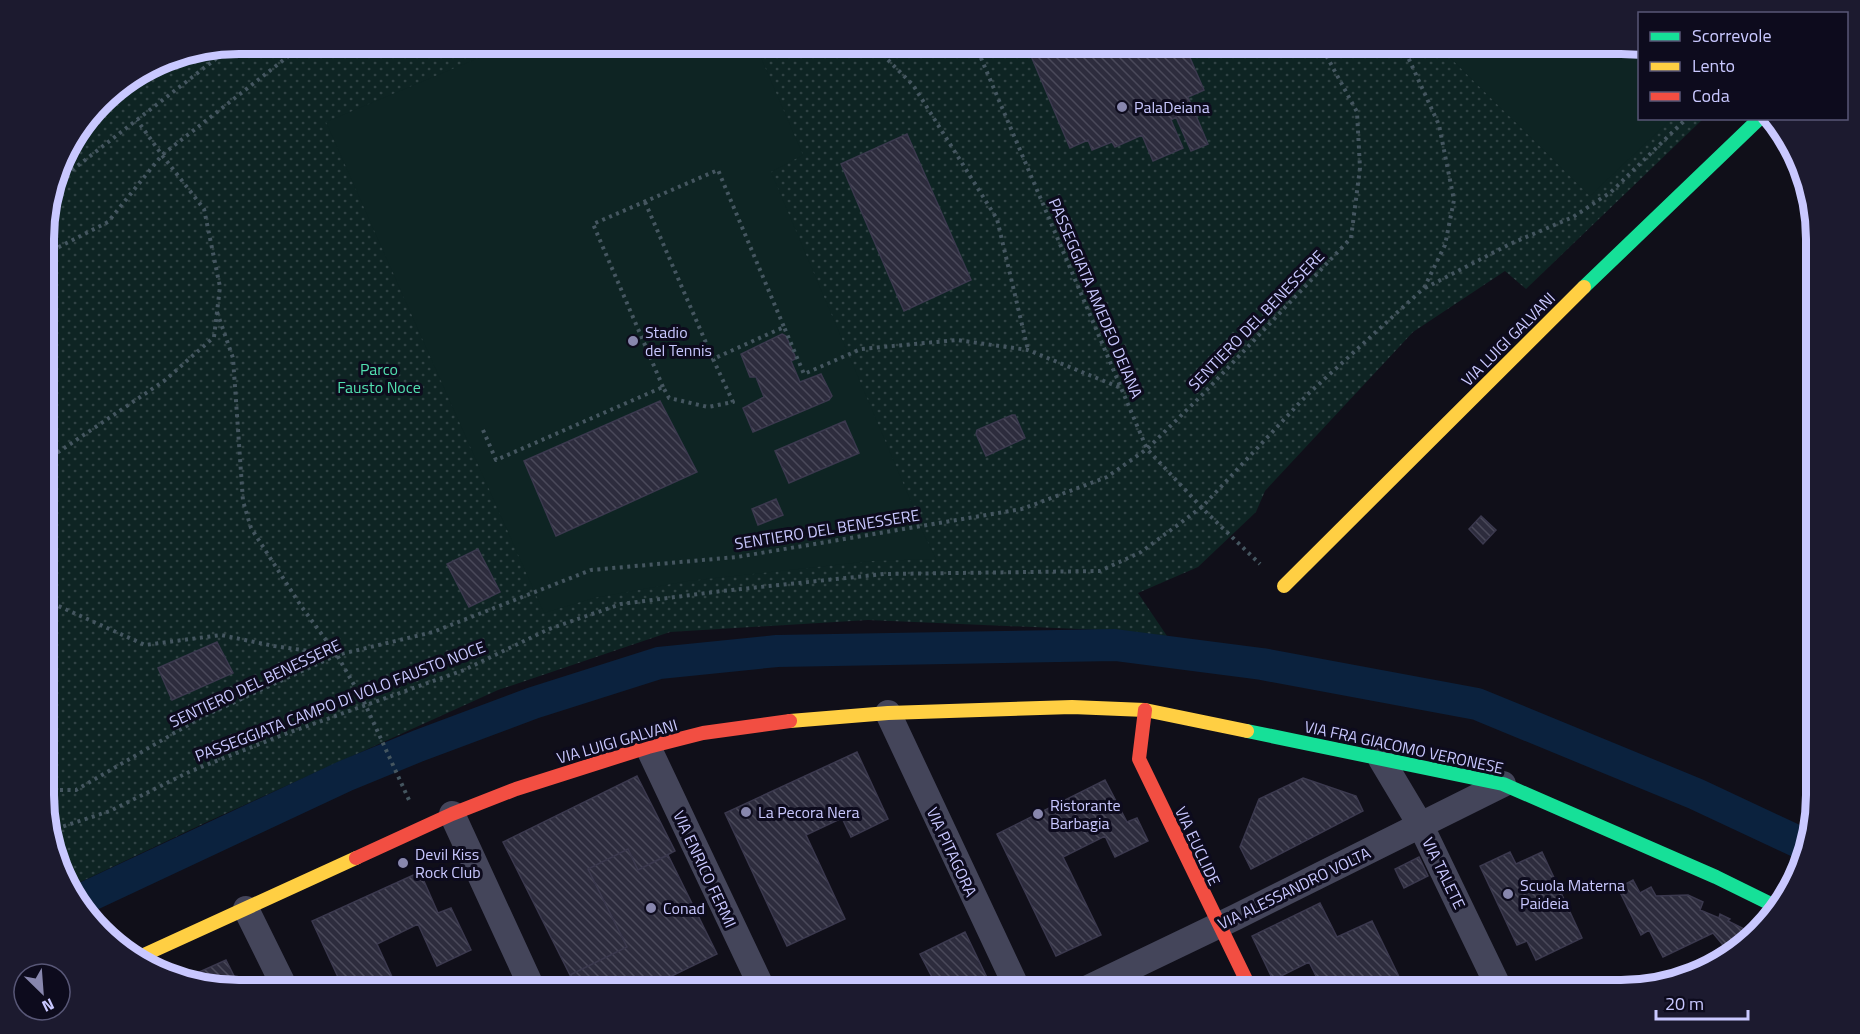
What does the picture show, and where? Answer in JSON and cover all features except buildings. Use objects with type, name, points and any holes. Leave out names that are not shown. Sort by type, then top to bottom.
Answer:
[{"type":"street","name":"VIA LUIGI GALVANI","points":[[1284,586],[1548,321],[1758,120]]},
{"type":"street","name":"VIA LUIGI GALVANI","points":[[146,954],[452,814],[516,789],[648,747],[703,733],[888,712],[1072,707],[1145,710]]},
{"type":"street","name":"VIA FRA GIACOMO VERONESE","points":[[1145,710],[1503,784],[1771,904]]},
{"type":"street","name":"VIA EUCLIDE","points":[[1145,710],[1139,759],[1246,980]]},
{"type":"street","name":"VIA PITAGORA","points":[[888,712],[1013,980]]},
{"type":"street","name":"VIA ENRICO FERMI","points":[[648,747],[758,980]]},
{"type":"street","name":"VIA TALETE","points":[[1382,759],[1421,826],[1495,980]]},
{"type":"street","name":"VIA ALESSANDRO VOLTA","points":[[1105,980],[1503,784]]},
{"type":"street","points":[[452,814],[528,980]]},
{"type":"street","points":[[246,909],[281,980]]},
{"type":"path","points":[[54,249],[108,222],[162,155],[291,54]]},
{"type":"path","points":[[882,54],[913,85],[997,219],[1028,350]]},
{"type":"path","name":"PASSEGGIATA AMEDEO DEIANA","points":[[979,54],[1147,449],[1232,538],[1284,586]]},
{"type":"path","name":"SENTIERO DEL BENESSERE","points":[[54,790],[76,790],[202,717],[337,655],[433,632],[591,570],[737,557],[1022,509],[1107,477],[1147,449],[1203,394],[1351,238],[1360,168],[1357,112],[1325,54]]},
{"type":"path","name":"PASSEGGIATA CAMPO DI VOLO FAUSTO NOCE","points":[[58,828],[110,811],[191,771],[365,704],[464,670],[549,629],[621,604],[884,574],[1100,571],[1141,552],[1202,507],[1306,395],[1424,288],[1445,245],[1454,200],[1439,125],[1407,54]]},
{"type":"path","points":[[66,175],[221,55]]},
{"type":"path","points":[[54,455],[164,381],[214,337],[220,287],[204,208],[137,120]]},
{"type":"path","points":[[1424,288],[1510,244],[1573,217],[1611,192],[1685,120]]},
{"type":"path","points":[[645,201],[733,402],[708,407],[669,398],[593,224],[645,201],[718,170],[804,374],[861,349],[957,340],[1028,350],[1121,388]]},
{"type":"path","points":[[217,312],[233,358],[243,501],[251,528],[301,606],[337,655],[365,704],[404,789]]},
{"type":"path","points":[[714,359],[784,327]]},
{"type":"path","points":[[483,430],[496,460],[663,387]]},
{"type":"path","points":[[54,604],[145,645],[221,635],[274,646],[337,655]]},
{"type":"green space","name":"Parco Fausto Noce","points":[[227,54],[1621,54],[1638,55],[1638,120],[1702,120],[1526,289],[1505,271],[1413,332],[1265,491],[1256,512],[1198,567],[1138,593],[1169,639],[1101,630],[868,620],[670,632],[498,690],[77,884],[60,843],[54,795],[54,239],[56,215],[60,191],[68,168],[92,126],[126,92],[168,68]]},
{"type":"green space","name":"Stadio del Tennis","points":[[488,54],[759,54],[803,155],[771,172],[936,559],[872,561],[688,581],[594,598],[544,613],[326,122]]},
{"type":"green space","points":[[1446,54],[1638,55],[1638,120],[1670,120],[1590,196]]},
{"type":"waterway","points":[[85,898],[345,776],[533,703],[659,663],[777,651],[1115,645],[1262,664],[1477,704],[1696,794],[1799,842]]},
{"type":"traffic: fast","points":[[1584,287],[1758,120]]},
{"type":"traffic: fast","points":[[1247,731],[1503,784],[1716,877],[1771,904]]},
{"type":"traffic: slow","points":[[1284,586],[1584,287]]},
{"type":"traffic: slow","points":[[790,721],[888,713],[1072,707],[1145,710],[1247,731]]},
{"type":"traffic: slow","points":[[146,954],[356,858]]},
{"type":"traffic: jam","points":[[1145,710],[1139,759],[1246,980]]},
{"type":"traffic: jam","points":[[356,858],[452,814],[516,789],[648,747],[703,733],[790,721]]},
{"type":"place","name":"PalaDeiana","points":[[1122,107]]},
{"type":"place","name":"Stadio del Tennis","points":[[633,341]]},
{"type":"place","name":"La Pecora Nera","points":[[746,812]]},
{"type":"place","name":"Ristorante Barbagia","points":[[1038,814]]},
{"type":"place","name":"Devil Kiss Rock Club","points":[[403,863]]},
{"type":"place","name":"Scuola Materna Paideia","points":[[1508,894]]},
{"type":"place","name":"Conad","points":[[651,908]]}]
